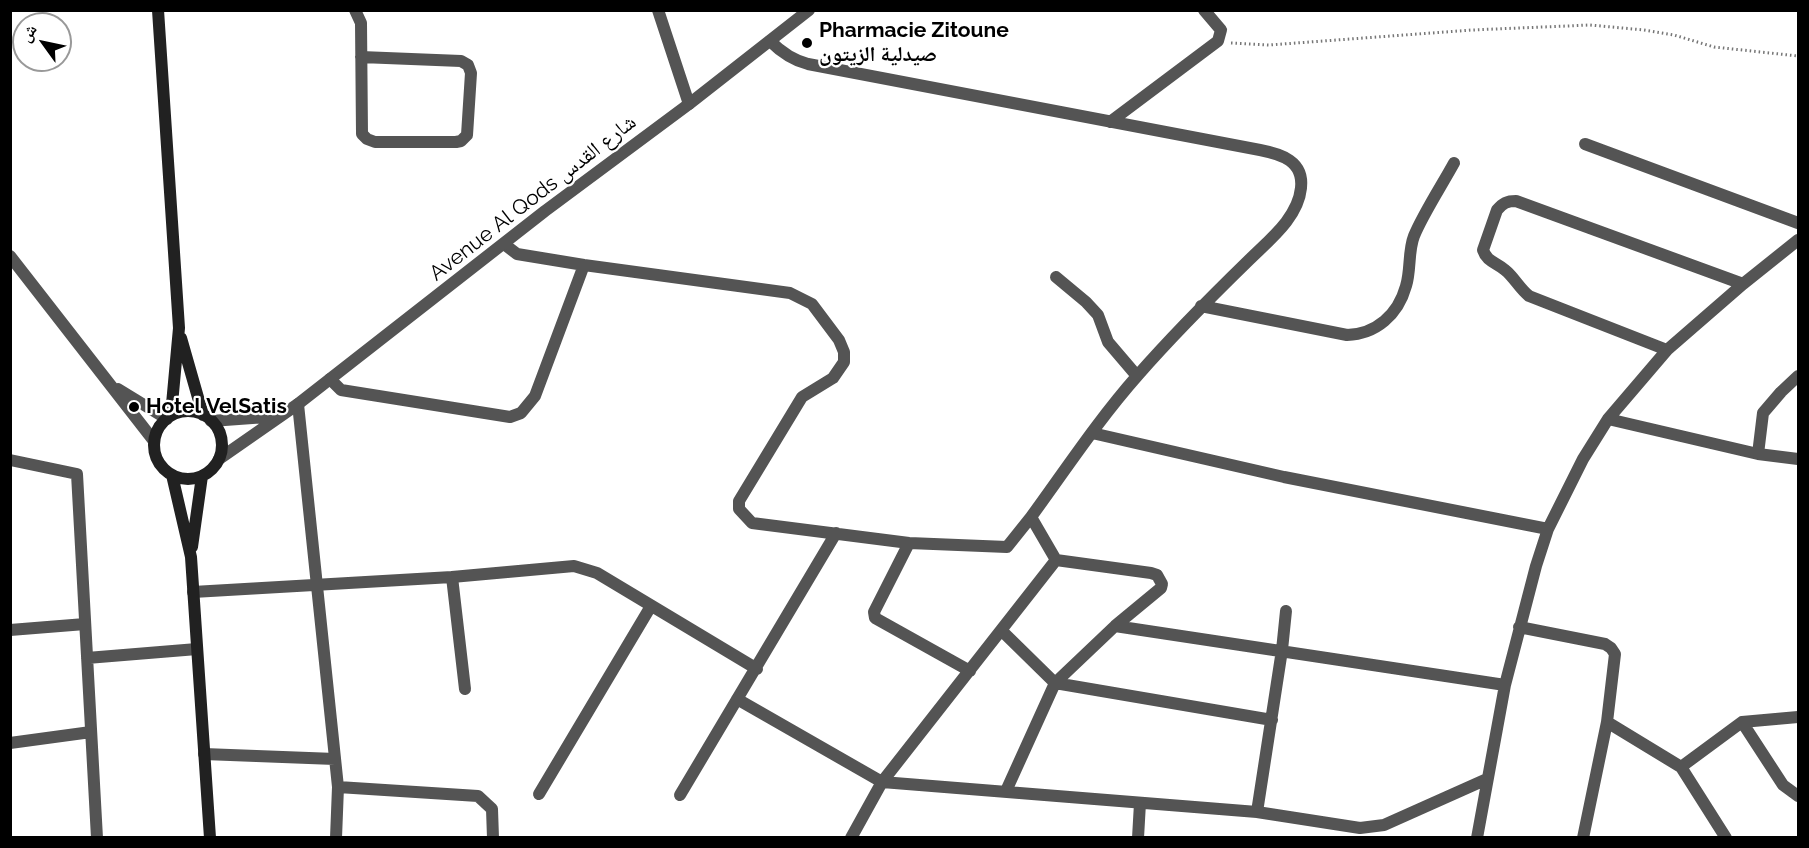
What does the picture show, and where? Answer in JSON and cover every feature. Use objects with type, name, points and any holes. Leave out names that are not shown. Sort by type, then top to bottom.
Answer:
[{"type":"main road","points":[[158,10],[179,328],[169,417]]},
{"type":"main road","points":[[179,328],[207,418]]},
{"type":"main road","points":[[182,411],[193,411],[207,418],[218,429],[221,439],[219,459],[212,469],[202,476],[187,479],[172,475],[158,461],[154,451],[154,441],[160,425],[169,417],[182,411]]},
{"type":"main road","points":[[172,475],[191,557],[210,837]]},
{"type":"main road","points":[[191,557],[202,476]]},
{"type":"street","points":[[355,10],[361,22],[361,57],[362,134],[367,140],[375,142],[456,142],[461,141],[467,135],[471,73],[468,65],[461,61],[361,57]]},
{"type":"street","points":[[658,10],[689,104]]},
{"type":"street","name":"Avenue Al Qods شارع القدس","points":[[219,459],[298,404],[545,211],[689,104],[809,10]]},
{"type":"street","points":[[1110,122],[1218,41],[1221,30],[1204,10]]},
{"type":"street","points":[[504,244],[517,254],[790,293],[812,304],[839,340],[844,352],[844,362],[833,378],[802,397],[739,501],[739,509],[752,523],[909,543],[1008,547],[1137,376],[1201,306],[1280,230],[1297,204],[1301,178],[1296,165],[1281,154],[798,61],[781,52],[770,41]]},
{"type":"street","points":[[1586,144],[1798,223]]},
{"type":"street","points":[[1201,306],[1347,335],[1359,335],[1384,324],[1402,296],[1406,285],[1414,237],[1454,163]]},
{"type":"street","points":[[1667,350],[1529,296],[1521,289],[1503,268],[1485,256],[1483,250],[1497,210],[1502,204],[1516,201],[1743,284]]},
{"type":"street","points":[[1476,837],[1505,686],[1519,627],[1548,529],[1583,459],[1608,419],[1667,350],[1798,240]]},
{"type":"street","points":[[10,256],[154,441]]},
{"type":"street","points":[[330,379],[341,390],[510,417],[521,414],[535,396],[584,265]]},
{"type":"street","points":[[1056,277],[1098,315],[1108,342],[1137,376]]},
{"type":"street","points":[[1758,454],[1763,413],[1780,392],[1798,376]]},
{"type":"street","points":[[112,385],[169,417]]},
{"type":"street","points":[[298,404],[338,787],[336,837]]},
{"type":"street","points":[[207,418],[281,416]]},
{"type":"street","points":[[1608,419],[1758,454],[1798,459]]},
{"type":"street","points":[[1092,433],[1284,477],[1548,529]]},
{"type":"street","points":[[10,460],[77,474],[97,837]]},
{"type":"street","points":[[1031,517],[1056,560]]},
{"type":"street","points":[[681,795],[836,532]]},
{"type":"street","points":[[909,543],[874,612],[875,618],[970,671]]},
{"type":"street","points":[[1006,791],[1055,683],[1115,626],[1161,588],[1162,584],[1157,575],[1056,560]]},
{"type":"street","points":[[851,837],[882,782],[1056,560]]},
{"type":"street","points":[[194,592],[452,577],[574,566],[597,573],[756,669]]},
{"type":"street","points":[[452,577],[465,689]]},
{"type":"street","points":[[539,794],[651,606]]},
{"type":"street","points":[[1257,812],[1286,611]]},
{"type":"street","points":[[10,630],[85,624]]},
{"type":"street","points":[[1115,626],[1505,686]]},
{"type":"street","points":[[1519,627],[1605,644],[1615,654],[1607,722],[1583,837]]},
{"type":"street","points":[[1002,631],[1055,683],[1272,720]]},
{"type":"street","points":[[87,658],[197,649]]},
{"type":"street","points":[[737,699],[882,782],[1257,812],[1360,828],[1384,825],[1487,779]]},
{"type":"street","points":[[1682,767],[1742,722],[1798,717]]},
{"type":"street","points":[[1607,722],[1682,767],[1726,837]]},
{"type":"street","points":[[1742,722],[1783,785],[1798,796]]},
{"type":"street","points":[[10,743],[91,732]]},
{"type":"street","points":[[204,754],[335,759]]},
{"type":"street","points":[[338,787],[478,796],[492,809],[493,837]]},
{"type":"street","points":[[1138,837],[1140,803]]},
{"type":"path","points":[[1218,41],[1244,45],[1269,45],[1472,30],[1590,25],[1674,35],[1714,47],[1798,56]]},
{"type":"place","name":"Pharmacie Zitoune صيدلية الزيتون","points":[[807,43]]},
{"type":"place","name":"Hotel VelSatis","points":[[134,407]]}]
